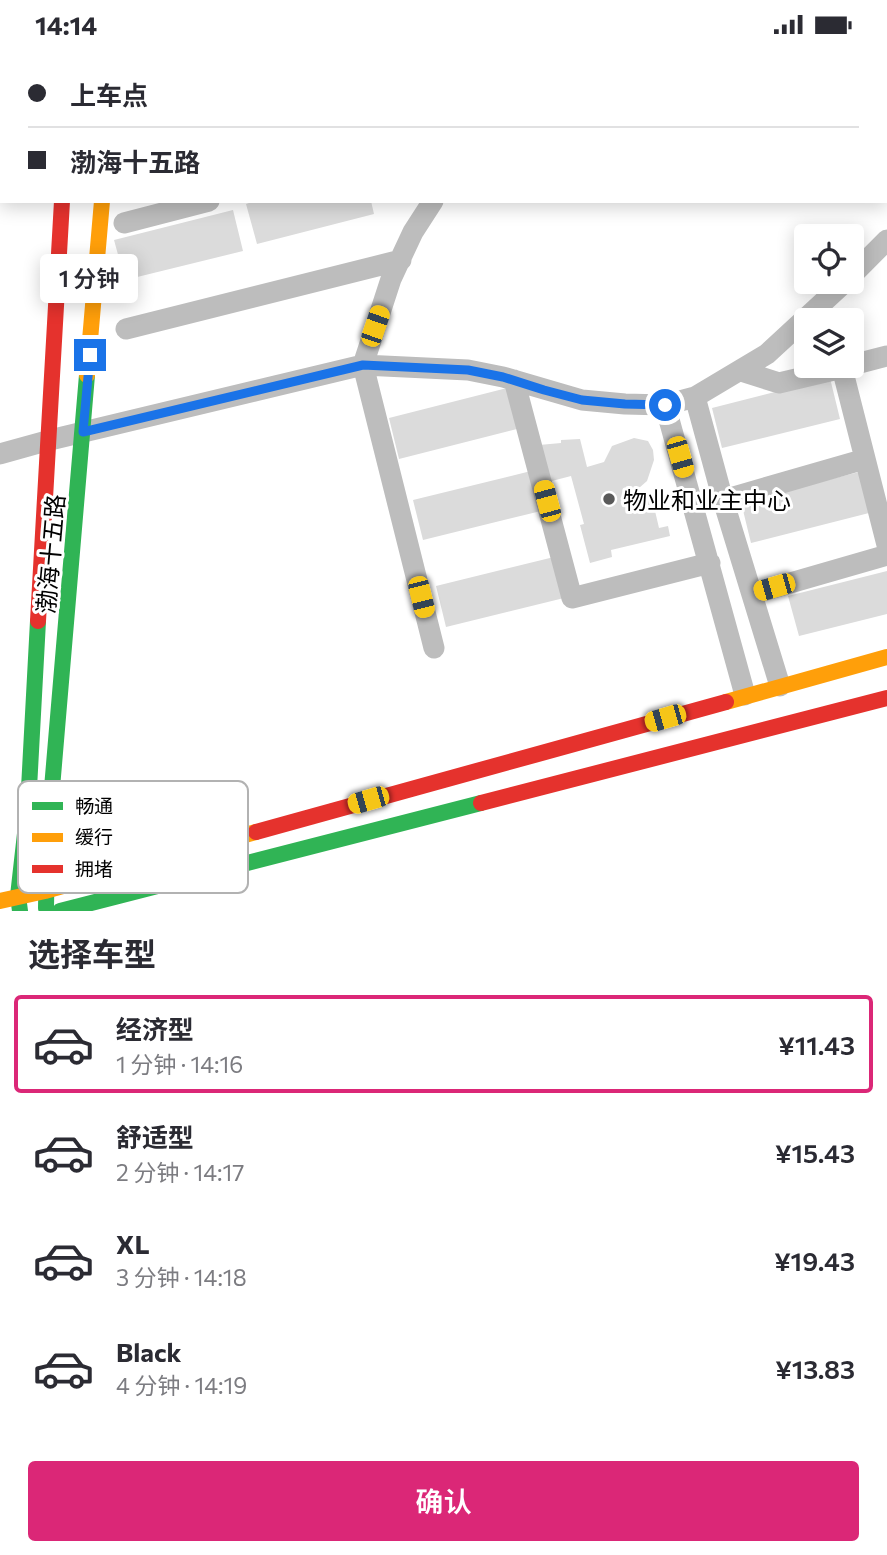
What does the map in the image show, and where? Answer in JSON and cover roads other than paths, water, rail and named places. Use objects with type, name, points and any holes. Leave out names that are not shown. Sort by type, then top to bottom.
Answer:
[{"type":"street","name":"渤海十五路","points":[[30,781],[62,203]]},
{"type":"street","name":"渤海十五路","points":[[53,781],[102,203]]},
{"type":"street","points":[[124,223],[201,203]]},
{"type":"street","points":[[432,203],[413,232],[391,279],[363,365],[435,648]]},
{"type":"street","points":[[864,263],[887,240]]},
{"type":"street","points":[[126,329],[401,260]]},
{"type":"street","points":[[0,454],[363,365],[468,370],[582,400],[665,405],[695,397],[767,354],[832,294]]},
{"type":"street","points":[[864,362],[887,356]]},
{"type":"street","points":[[741,371],[779,383],[799,378]]},
{"type":"street","points":[[850,378],[865,459],[887,545]]},
{"type":"street","points":[[514,380],[572,598],[710,563]]},
{"type":"street","points":[[695,397],[780,686]]},
{"type":"street","points":[[665,405],[746,695]]},
{"type":"street","points":[[723,499],[865,459]]},
{"type":"street","points":[[752,594],[887,555]]},
{"type":"street","points":[[248,834],[887,657]]},
{"type":"street","points":[[248,863],[887,698]]},
{"type":"street","points":[[0,901],[19,904],[41,893]]},
{"type":"street","name":"渤海十五路","points":[[45,893],[46,911]]},
{"type":"street","points":[[60,911],[130,893]]},
{"type":"place","name":"物业和业主中心","points":[[609,499]]}]
